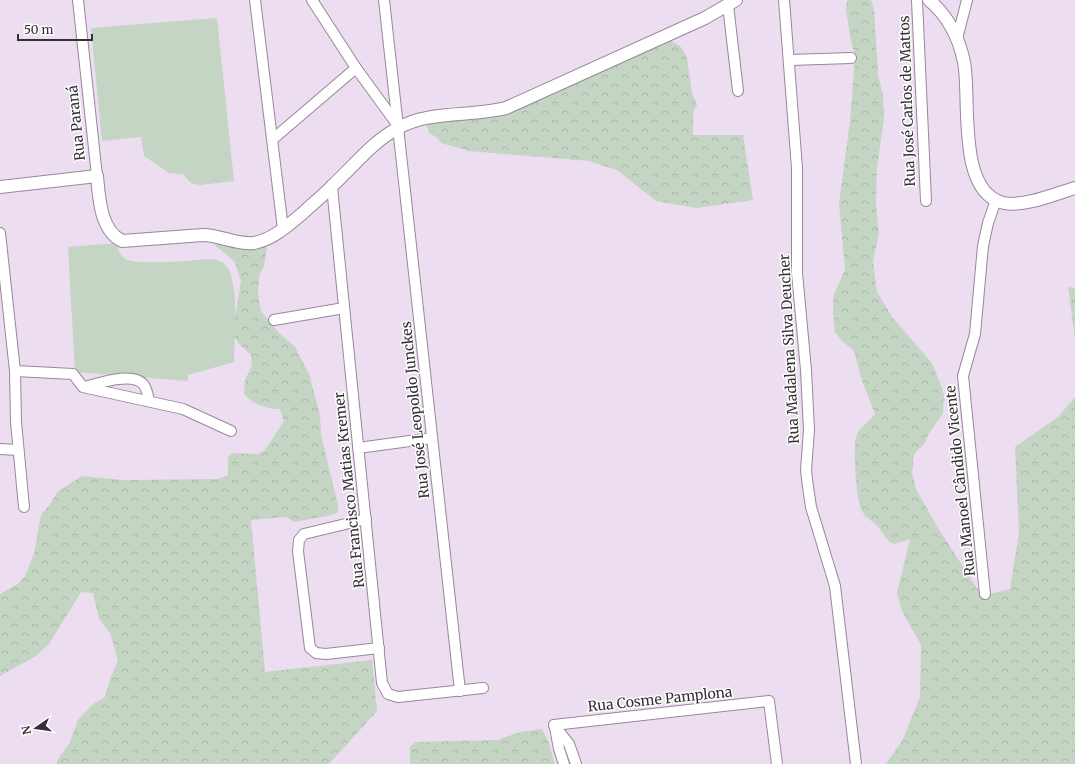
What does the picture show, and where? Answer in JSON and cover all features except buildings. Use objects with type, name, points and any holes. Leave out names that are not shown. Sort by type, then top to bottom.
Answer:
[{"type":"street","name":"Rua Paraná","points":[[78,0],[100,198],[106,222],[117,238],[129,242],[212,235],[242,243],[252,243],[262,241],[283,229]]},
{"type":"street","points":[[255,0],[283,229]]},
{"type":"street","points":[[312,0],[356,68],[399,127]]},
{"type":"street","name":"Rua José Leopoldo Junckes","points":[[384,0],[460,691]]},
{"type":"street","name":"Rua Madalena Silva Deucher","points":[[784,0],[790,60],[797,168],[797,273],[806,363],[808,487],[811,507],[835,586],[856,764]]},
{"type":"street","name":"Rua José Carlos de Mattos","points":[[917,0],[926,201]]},
{"type":"street","points":[[957,39],[967,0]]},
{"type":"street","points":[[283,229],[332,187],[374,144],[399,127],[415,121],[446,115],[491,112],[506,108],[673,33],[734,1],[738,91]]},
{"type":"street","points":[[934,2],[951,26],[957,39],[966,77],[967,127],[970,152],[982,187],[987,194],[1004,203],[1021,202],[1075,188]]},
{"type":"street","points":[[790,60],[851,58]]},
{"type":"street","points":[[273,139],[356,68]]},
{"type":"street","points":[[0,187],[97,176]]},
{"type":"street","name":"Rua Francisco Matias Kremer","points":[[332,187],[382,683],[388,694],[392,696],[483,688]]},
{"type":"street","name":"Rua Manoel Cândido Vicente","points":[[985,594],[963,376],[975,334],[983,246],[988,223],[996,200]]},
{"type":"street","points":[[0,233],[15,371],[18,450],[24,507]]},
{"type":"street","points":[[274,320],[344,308]]},
{"type":"street","points":[[15,371],[73,374],[83,387],[183,409],[231,431]]},
{"type":"street","points":[[83,387],[112,379],[137,380],[143,384],[149,401]]},
{"type":"street","points":[[358,448],[432,438]]},
{"type":"street","points":[[0,449],[18,450]]},
{"type":"street","points":[[366,519],[304,534],[299,540],[298,551],[310,648],[316,653],[326,654],[379,648]]},
{"type":"street","name":"Rua Cosme Pamplona","points":[[554,725],[770,701],[777,764]]},
{"type":"street","points":[[554,725],[564,764]]},
{"type":"street","points":[[554,725],[568,744],[576,764]]},
{"type":"green space","points":[[847,0],[871,0],[874,9],[878,74],[883,96],[884,119],[877,167],[876,205],[879,234],[873,261],[877,292],[892,317],[932,363],[944,396],[943,413],[929,433],[925,443],[914,454],[912,473],[916,489],[938,528],[982,596],[1010,589],[1019,532],[1015,447],[1058,417],[1075,397],[1075,764],[886,764],[903,739],[920,697],[921,645],[902,611],[897,593],[910,539],[894,544],[891,543],[877,526],[864,514],[860,505],[856,475],[855,443],[857,434],[861,428],[875,414],[862,381],[854,351],[841,340],[835,332],[833,297],[845,269],[839,204],[850,121],[855,57],[846,10]]},
{"type":"green space","points":[[217,18],[234,181],[200,185],[191,183],[183,174],[169,173],[144,156],[141,137],[102,141],[91,28]]},
{"type":"green space","points":[[670,40],[681,47],[687,58],[692,93],[697,105],[693,113],[693,135],[743,135],[753,200],[696,208],[656,201],[617,170],[589,161],[469,151],[441,143],[438,138],[429,133],[427,126],[429,123],[476,117]]},
{"type":"green space","points":[[217,241],[265,246],[267,249],[264,266],[259,276],[258,294],[261,311],[279,333],[295,347],[309,374],[320,415],[321,435],[338,505],[338,512],[332,515],[295,522],[286,517],[251,520],[265,672],[372,660],[377,711],[329,764],[57,764],[57,760],[69,744],[78,720],[93,704],[105,697],[110,679],[118,661],[110,633],[99,619],[93,593],[81,592],[49,644],[36,656],[0,676],[0,594],[19,583],[25,576],[34,554],[41,515],[51,503],[57,492],[82,476],[123,480],[218,479],[228,475],[228,458],[232,453],[258,454],[265,450],[284,421],[280,409],[260,406],[244,394],[245,380],[252,365],[251,355],[239,344],[234,336],[235,317],[241,281],[235,262],[215,245]]},
{"type":"green space","points":[[116,243],[119,252],[123,257],[132,261],[154,262],[213,259],[220,261],[225,265],[230,274],[235,297],[234,362],[188,375],[188,381],[75,372],[68,247]]},
{"type":"green space","points":[[1068,287],[1075,288],[1075,339]]},
{"type":"green space","points":[[542,729],[548,741],[555,764],[410,764],[410,747],[415,742],[497,740],[520,732]]}]
